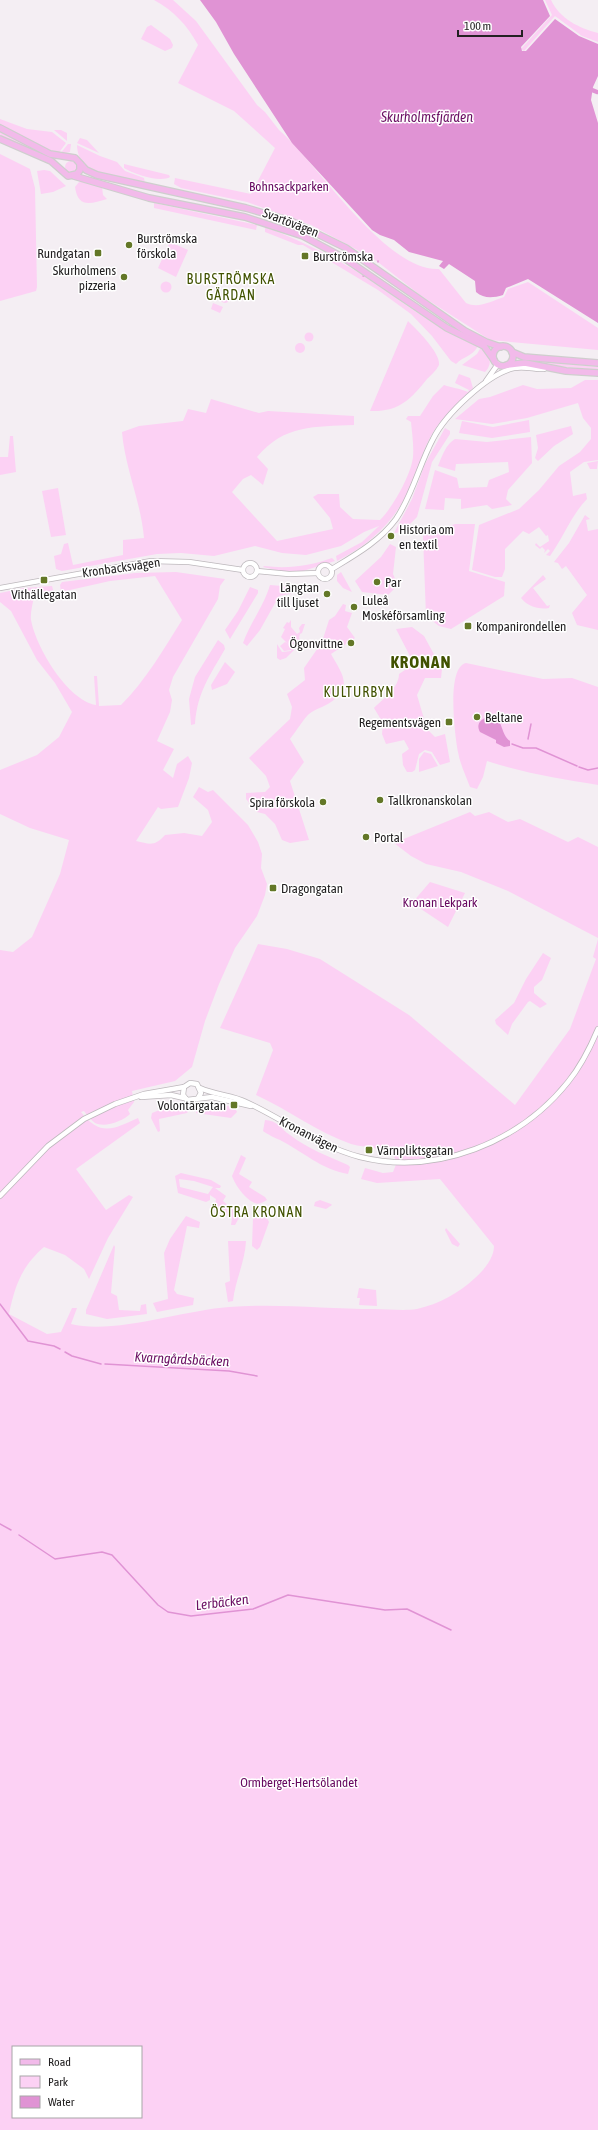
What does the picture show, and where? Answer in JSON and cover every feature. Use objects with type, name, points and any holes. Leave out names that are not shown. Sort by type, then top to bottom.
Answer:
[{"type":"main road","points":[[0,128],[42,150],[77,160],[80,164],[80,171],[74,176],[68,176],[51,161],[0,139]]},
{"type":"main road","points":[[63,172],[63,163],[70,158]]},
{"type":"main road","name":"Svartövägen","points":[[80,164],[89,172],[97,175],[271,214],[302,226],[330,239],[357,255],[476,340]]},
{"type":"main road","name":"Svartövägen","points":[[74,176],[149,198],[245,217],[303,236],[344,258],[447,328],[485,344],[501,347]]},
{"type":"main road","points":[[485,344],[496,362],[507,365],[524,363],[550,368],[598,373]]},
{"type":"main road","points":[[496,362],[494,353],[501,347],[507,348],[512,352],[527,358],[598,364]]},
{"type":"main road","points":[[507,365],[512,360],[512,352]]},
{"type":"street","points":[[484,384],[496,362]]},
{"type":"street","points":[[332,569],[328,565],[319,568],[318,573],[320,578],[326,579],[331,576],[332,569],[371,544],[395,520],[410,494],[433,438],[442,424],[484,384],[514,368],[550,368]]},
{"type":"street","name":"Kronbacksvägen","points":[[0,588],[152,561],[189,562],[243,570]]},
{"type":"street","points":[[250,564],[254,565],[257,571],[255,575],[250,577],[245,575],[243,570],[245,566],[250,564]]},
{"type":"street","points":[[257,571],[289,574],[318,573]]},
{"type":"street","name":"Kronanvägen","points":[[200,1088],[246,1102],[327,1146],[362,1157],[398,1162],[447,1158],[492,1142],[514,1131],[542,1110],[576,1071],[598,1029]]},
{"type":"street","points":[[0,1196],[48,1146],[71,1127],[84,1119],[115,1104],[141,1097],[171,1095],[190,1101],[198,1098],[200,1088],[193,1083],[188,1083],[182,1092],[184,1098]]},
{"type":"street","points":[[141,1097],[147,1093],[184,1087]]},
{"type":"street","name":"Kronanvägen","points":[[198,1098],[212,1097],[253,1106]]},
{"type":"green space","name":"Bohnsackparken","points":[[154,0],[173,0],[196,21],[257,105],[265,112],[279,130],[295,146],[353,213],[375,235],[397,253],[418,265],[439,269],[466,303],[471,305],[485,304],[504,297],[508,289],[528,282],[598,328],[598,350],[490,340],[420,295],[374,259],[311,225],[247,202],[181,188],[174,184],[175,178],[251,194],[275,148],[234,111],[178,83],[198,45],[179,19],[168,9]]},
{"type":"green space","points":[[545,0],[551,0],[559,12],[571,22],[598,33],[598,42],[582,36],[555,16],[524,51],[521,49],[552,15]]},
{"type":"green space","points":[[151,25],[170,39],[173,45],[172,48],[165,51],[141,39],[147,27]]},
{"type":"green space","points":[[0,119],[27,129],[52,132],[66,143],[58,154],[0,125]]},
{"type":"green space","points":[[54,130],[61,130],[67,133],[67,141]]},
{"type":"green space","points":[[0,131],[38,151],[57,158],[55,161],[0,136]]},
{"type":"green space","points":[[80,138],[87,140],[99,153],[77,143]]},
{"type":"green space","points":[[68,144],[71,144],[70,152],[60,154]]},
{"type":"green space","points":[[77,145],[117,162],[125,171],[144,178],[145,183],[113,177],[93,170],[85,164],[79,156]]},
{"type":"green space","points":[[0,154],[30,169],[35,188],[37,287],[36,291],[0,301]]},
{"type":"green space","points":[[69,161],[73,161],[77,167],[73,173],[69,173],[65,169],[65,165]]},
{"type":"green space","points":[[124,164],[169,175],[170,177],[160,179],[147,177],[124,168]]},
{"type":"green space","points":[[37,171],[50,171],[66,186],[53,192],[41,194]]},
{"type":"green space","points":[[86,181],[102,187],[103,195],[107,199],[90,203],[82,201],[77,194],[75,187],[79,182]]},
{"type":"green space","points":[[154,203],[257,225],[256,230],[154,208]]},
{"type":"green space","points":[[265,227],[288,236],[345,264],[430,321],[478,346],[473,353],[456,364],[451,361],[432,336],[411,314],[378,290],[303,245],[298,245],[265,232]]},
{"type":"green space","points":[[170,242],[188,250],[176,277],[158,268]]},
{"type":"green space","points":[[164,282],[168,282],[170,283],[170,291],[164,292],[161,289],[161,285]]},
{"type":"green space","points":[[225,293],[230,298],[225,303],[220,298]]},
{"type":"green space","points":[[213,303],[223,307],[220,313],[211,309]]},
{"type":"green space","points":[[408,321],[432,348],[439,360],[439,365],[415,393],[403,403],[389,409],[370,411]]},
{"type":"green space","points":[[309,332],[314,337],[309,342],[304,337]]},
{"type":"green space","points":[[298,343],[302,343],[304,344],[304,352],[298,353],[295,350],[295,346]]},
{"type":"green space","points":[[481,347],[490,356],[489,365],[485,372],[462,365],[477,354]]},
{"type":"green space","points":[[537,361],[598,367],[598,370],[537,364]]},
{"type":"green space","points":[[459,374],[470,378],[473,388],[435,429],[426,447],[413,481],[400,507],[373,538],[337,561],[336,556],[362,542],[379,526],[364,532],[341,546],[306,555],[282,553],[255,546],[214,556],[181,553],[157,554],[62,571],[56,569],[54,556],[61,554],[64,544],[68,543],[73,565],[123,555],[123,540],[144,538],[140,511],[126,459],[122,432],[139,426],[183,421],[188,409],[206,413],[211,399],[259,413],[268,411],[354,416],[354,425],[301,429],[278,438],[257,457],[268,469],[263,485],[251,475],[243,479],[232,492],[277,541],[333,529],[330,518],[313,497],[318,494],[339,494],[340,507],[353,519],[380,520],[401,490],[412,464],[413,448],[411,422],[406,419],[408,416],[420,416],[433,396],[444,385],[468,392],[469,390],[455,383]]},
{"type":"green space","points":[[585,380],[598,380],[598,460],[584,462],[570,472],[573,496],[586,493],[587,499],[572,519],[550,556],[546,555],[550,551],[548,549],[544,553],[545,550],[542,547],[540,549],[535,545],[536,543],[540,547],[549,541],[548,535],[546,536],[539,527],[529,534],[523,531],[505,549],[505,569],[502,577],[495,577],[472,570],[479,525],[519,509],[539,490],[559,466],[580,452],[591,439],[591,428],[583,418],[578,403],[527,418],[492,424],[455,419],[479,399],[490,397],[523,385],[537,389],[571,388]]},
{"type":"green space","points":[[529,420],[530,432],[492,438],[459,433],[462,421],[493,427]]},
{"type":"green space","points":[[571,426],[573,434],[554,446],[538,461],[535,458],[538,448],[536,435]]},
{"type":"green space","points":[[445,428],[450,431],[450,434],[432,462],[417,517],[402,532],[394,533],[412,499],[425,464]]},
{"type":"green space","points":[[10,436],[13,436],[16,472],[0,475],[0,457],[8,457]]},
{"type":"green space","points":[[531,437],[532,463],[508,490],[506,499],[512,505],[492,509],[487,505],[461,509],[461,499],[445,498],[444,510],[425,509],[435,470],[457,478],[459,488],[487,487],[489,480],[509,472],[508,462],[456,464],[455,471],[438,466],[443,454],[452,441],[455,439],[487,442]]},
{"type":"green space","points":[[598,461],[597,469],[590,469],[587,463]]},
{"type":"green space","points":[[58,488],[66,535],[51,537],[42,491]]},
{"type":"green space","points":[[585,515],[590,519],[586,520],[588,531],[598,529],[598,630],[577,625],[572,613],[587,595],[566,566],[562,569],[558,563],[554,562],[569,543]]},
{"type":"green space","points":[[455,524],[475,524],[469,571],[505,582],[504,596],[451,629],[439,626],[426,616],[423,536]]},
{"type":"green space","points":[[390,544],[396,547],[393,574],[398,585],[388,595],[362,592],[355,581],[381,557]]},
{"type":"green space","points":[[332,558],[335,561],[303,571],[280,571],[263,567],[299,566]]},
{"type":"green space","name":"Ormberget-Hertsölandet","points":[[176,572],[225,579],[220,586],[218,599],[173,677],[169,690],[172,700],[170,712],[157,741],[174,749],[163,770],[173,778],[177,764],[188,756],[192,763],[189,778],[178,807],[161,809],[158,807],[136,841],[152,844],[165,835],[184,833],[202,836],[212,822],[208,810],[193,797],[199,787],[208,792],[213,790],[248,825],[258,842],[262,854],[261,868],[267,884],[265,895],[257,916],[235,948],[219,984],[205,1021],[192,1067],[175,1081],[132,1091],[134,1102],[128,1110],[130,1114],[123,1119],[104,1125],[95,1123],[84,1111],[81,1112],[88,1120],[101,1128],[114,1128],[138,1118],[140,1123],[76,1169],[106,1210],[129,1195],[133,1197],[108,1238],[89,1279],[84,1269],[65,1255],[44,1247],[30,1261],[20,1277],[9,1314],[47,1334],[61,1332],[72,1308],[77,1308],[71,1324],[88,1327],[128,1324],[211,1309],[247,1306],[412,1310],[441,1301],[455,1293],[469,1283],[485,1268],[492,1255],[494,1246],[440,1179],[377,1183],[361,1179],[365,1168],[383,1173],[393,1172],[397,1162],[394,1157],[384,1150],[357,1146],[339,1139],[256,1095],[273,1050],[270,1043],[220,1028],[258,944],[287,949],[320,959],[409,1015],[515,1105],[570,1029],[596,959],[593,957],[598,939],[598,2130],[0,2130],[0,950],[13,952],[32,937],[60,874],[69,840],[30,828],[0,814],[0,770],[37,755],[59,737],[72,712],[55,683],[37,660],[11,611],[0,602],[0,593],[24,588],[52,586],[54,593],[34,596],[31,620],[39,644],[54,671],[64,683],[85,701],[96,705],[94,676],[97,676],[99,706],[121,705],[146,675],[182,620],[155,576],[110,581],[61,592],[60,585],[62,582],[135,573]]},
{"type":"green space","points":[[341,572],[352,592],[343,588],[337,581],[337,575]]},
{"type":"green space","points":[[543,575],[546,579],[533,588],[547,606],[550,605],[549,608],[537,608],[521,598]]},
{"type":"green space","points":[[270,585],[295,587],[294,593],[279,596],[260,630],[247,646],[243,643]]},
{"type":"green space","points":[[250,587],[258,590],[258,593],[230,639],[225,630],[238,611]]},
{"type":"green space","points":[[343,604],[346,605],[345,611],[352,613],[347,627],[355,638],[331,654],[343,679],[344,685],[342,691],[331,702],[309,714],[290,739],[304,762],[290,781],[309,840],[290,843],[282,840],[275,824],[265,814],[257,812],[246,799],[246,793],[265,792],[270,787],[266,776],[249,758],[290,719],[292,707],[287,694],[305,680],[304,668],[322,642],[329,620],[335,616]]},
{"type":"green space","points":[[291,620],[291,627],[297,634],[300,632],[299,628],[302,624],[305,624],[302,633],[300,634],[299,641],[298,639],[294,644],[288,644],[281,637],[285,629],[283,628],[287,622],[289,623]]},
{"type":"green space","points":[[412,627],[424,636],[442,669],[441,678],[425,678],[417,695],[427,729],[435,737],[445,734],[450,762],[440,765],[432,752],[425,750],[419,754],[415,770],[412,772],[407,772],[403,765],[402,754],[409,749],[404,740],[386,744],[382,734],[383,723],[374,708],[393,689],[399,674],[411,666],[411,658],[396,629]]},
{"type":"green space","points":[[218,640],[224,645],[225,649],[205,685],[198,703],[195,724],[191,725],[189,699],[195,677]]},
{"type":"green space","points":[[285,642],[291,645],[291,650],[284,651],[280,646]]},
{"type":"green space","points":[[277,644],[282,652],[291,651],[292,647],[295,649],[286,658],[280,660],[277,658]]},
{"type":"green space","points":[[225,662],[235,672],[227,684],[212,690],[211,685]]},
{"type":"green space","points":[[466,663],[543,679],[572,678],[598,687],[598,785],[528,772],[487,761],[483,777],[477,789],[470,787],[458,752],[453,703],[456,676],[460,667]]},
{"type":"green space","points":[[424,752],[431,754],[438,766],[419,772],[419,759]]},
{"type":"green space","points":[[470,812],[475,816],[489,812],[508,822],[520,819],[568,842],[578,837],[598,847],[598,938],[508,891],[461,872],[426,864],[411,856],[394,843]]},
{"type":"green space","name":"Kronan Lekpark","points":[[430,882],[465,893],[448,927],[412,903]]},
{"type":"green space","points":[[543,953],[551,958],[542,980],[534,987],[534,993],[547,1004],[540,1008],[530,1001],[528,1002],[512,1024],[508,1035],[496,1024],[495,1020],[514,1003],[526,979]]},
{"type":"green space","points":[[175,1104],[190,1109],[187,1113],[159,1119],[160,1131],[158,1132],[151,1118],[152,1113]]},
{"type":"green space","points":[[224,1105],[235,1108],[237,1112],[231,1118],[196,1113],[196,1109]]},
{"type":"green space","points":[[265,1120],[276,1123],[287,1133],[311,1148],[348,1165],[350,1167],[348,1174],[330,1169],[263,1131]]},
{"type":"green space","points":[[241,1155],[246,1158],[239,1174],[252,1182],[249,1187],[265,1197],[267,1200],[256,1204],[241,1192],[233,1180],[232,1176]]},
{"type":"green space","points":[[181,1173],[211,1180],[221,1186],[220,1188],[215,1188],[226,1196],[223,1201],[240,1216],[235,1225],[231,1225],[232,1218],[224,1214],[215,1205],[216,1199],[210,1195],[210,1200],[206,1202],[178,1193],[175,1176]],"holes":[[[179,1179],[194,1181],[213,1187],[208,1194],[180,1187]]]},
{"type":"green space","points":[[320,1200],[332,1205],[326,1209],[314,1206],[315,1202]]},
{"type":"green space","points":[[186,1216],[200,1222],[199,1228],[187,1226],[174,1290],[177,1294],[194,1298],[193,1305],[157,1312],[153,1303],[168,1299],[164,1253],[170,1239]]},
{"type":"green space","points":[[253,1218],[267,1218],[269,1222],[260,1247],[257,1250],[252,1246]]},
{"type":"green space","points":[[446,1228],[460,1244],[458,1247],[452,1244],[445,1230]]},
{"type":"green space","points":[[228,1241],[246,1241],[244,1256],[233,1301],[228,1302],[225,1283],[230,1281]]},
{"type":"green space","points":[[114,1245],[111,1293],[117,1296],[119,1310],[140,1311],[141,1305],[146,1304],[147,1314],[107,1319],[86,1314],[86,1310]]},
{"type":"green space","points":[[359,1288],[376,1290],[377,1306],[359,1305],[360,1298],[357,1298]]},
{"type":"water","name":"Skurholmsfjärden","points":[[200,0],[543,0],[550,16],[521,47],[522,51],[526,51],[555,19],[579,36],[598,44],[598,76],[593,87],[591,100],[598,123],[598,323],[528,279],[506,288],[503,295],[492,297],[482,296],[476,292],[475,281],[449,264],[444,269],[439,266],[443,261],[409,252],[394,240],[380,235],[372,230],[292,143],[234,54],[216,22]]},
{"type":"water","points":[[490,715],[493,715],[499,720],[505,735],[510,741],[510,746],[504,747],[496,743],[496,740],[480,732],[478,726],[480,721]]},
{"type":"waterway","points":[[592,90],[597,92]]},
{"type":"waterway","points":[[528,739],[531,724]]},
{"type":"waterway","points":[[512,744],[523,748],[536,748],[577,766]]},
{"type":"waterway","points":[[579,767],[588,770],[598,768]]},
{"type":"waterway","name":"Kvarngårdsbäcken","points":[[0,1304],[28,1341],[54,1346],[60,1349]]},
{"type":"waterway","name":"Kvarngårdsbäcken","points":[[65,1352],[72,1356],[101,1364]]},
{"type":"waterway","name":"Kvarngårdsbäcken","points":[[105,1364],[229,1371],[257,1376]]},
{"type":"waterway","name":"Lerbäcken","points":[[0,1524],[11,1530]]},
{"type":"waterway","name":"Lerbäcken","points":[[19,1535],[55,1559],[102,1552],[112,1555],[158,1605],[168,1612],[191,1616],[253,1609],[288,1595],[385,1610],[407,1609],[451,1630]]},
{"type":"place","name":"Burströmska förskola","points":[[129,245]]},
{"type":"place","name":"Rundgatan","points":[[98,253]]},
{"type":"place","name":"Burströmska","points":[[305,256]]},
{"type":"place","name":"Skurholmens pizzeria","points":[[124,277]]},
{"type":"place","name":"Historia om en textil","points":[[391,536]]},
{"type":"place","name":"Vithällegatan","points":[[44,580]]},
{"type":"place","name":"Par","points":[[377,582]]},
{"type":"place","name":"Längtan till ljuset","points":[[327,594]]},
{"type":"place","name":"Luleå Moskéförsamling","points":[[354,607]]},
{"type":"place","name":"Kompanirondellen","points":[[468,626]]},
{"type":"place","name":"Ögonvittne","points":[[351,643]]},
{"type":"place","name":"Beltane","points":[[477,717]]},
{"type":"place","name":"Regementsvägen","points":[[449,722]]},
{"type":"place","name":"Tallkronanskolan","points":[[380,800]]},
{"type":"place","name":"Spira förskola","points":[[323,802]]},
{"type":"place","name":"Portal","points":[[366,837]]},
{"type":"place","name":"Dragongatan","points":[[273,888]]},
{"type":"place","name":"Volontärgatan","points":[[234,1105]]},
{"type":"place","name":"Värnpliktsgatan","points":[[369,1150]]},
{"type":"district","name":"BURSTRÖMSKA GÄRDAN","points":[[231,288]]},
{"type":"district","name":"KRONAN","points":[[421,662]]},
{"type":"district","name":"KULTURBYN","points":[[359,692]]},
{"type":"district","name":"ÖSTRA KRONAN","points":[[257,1212]]}]
